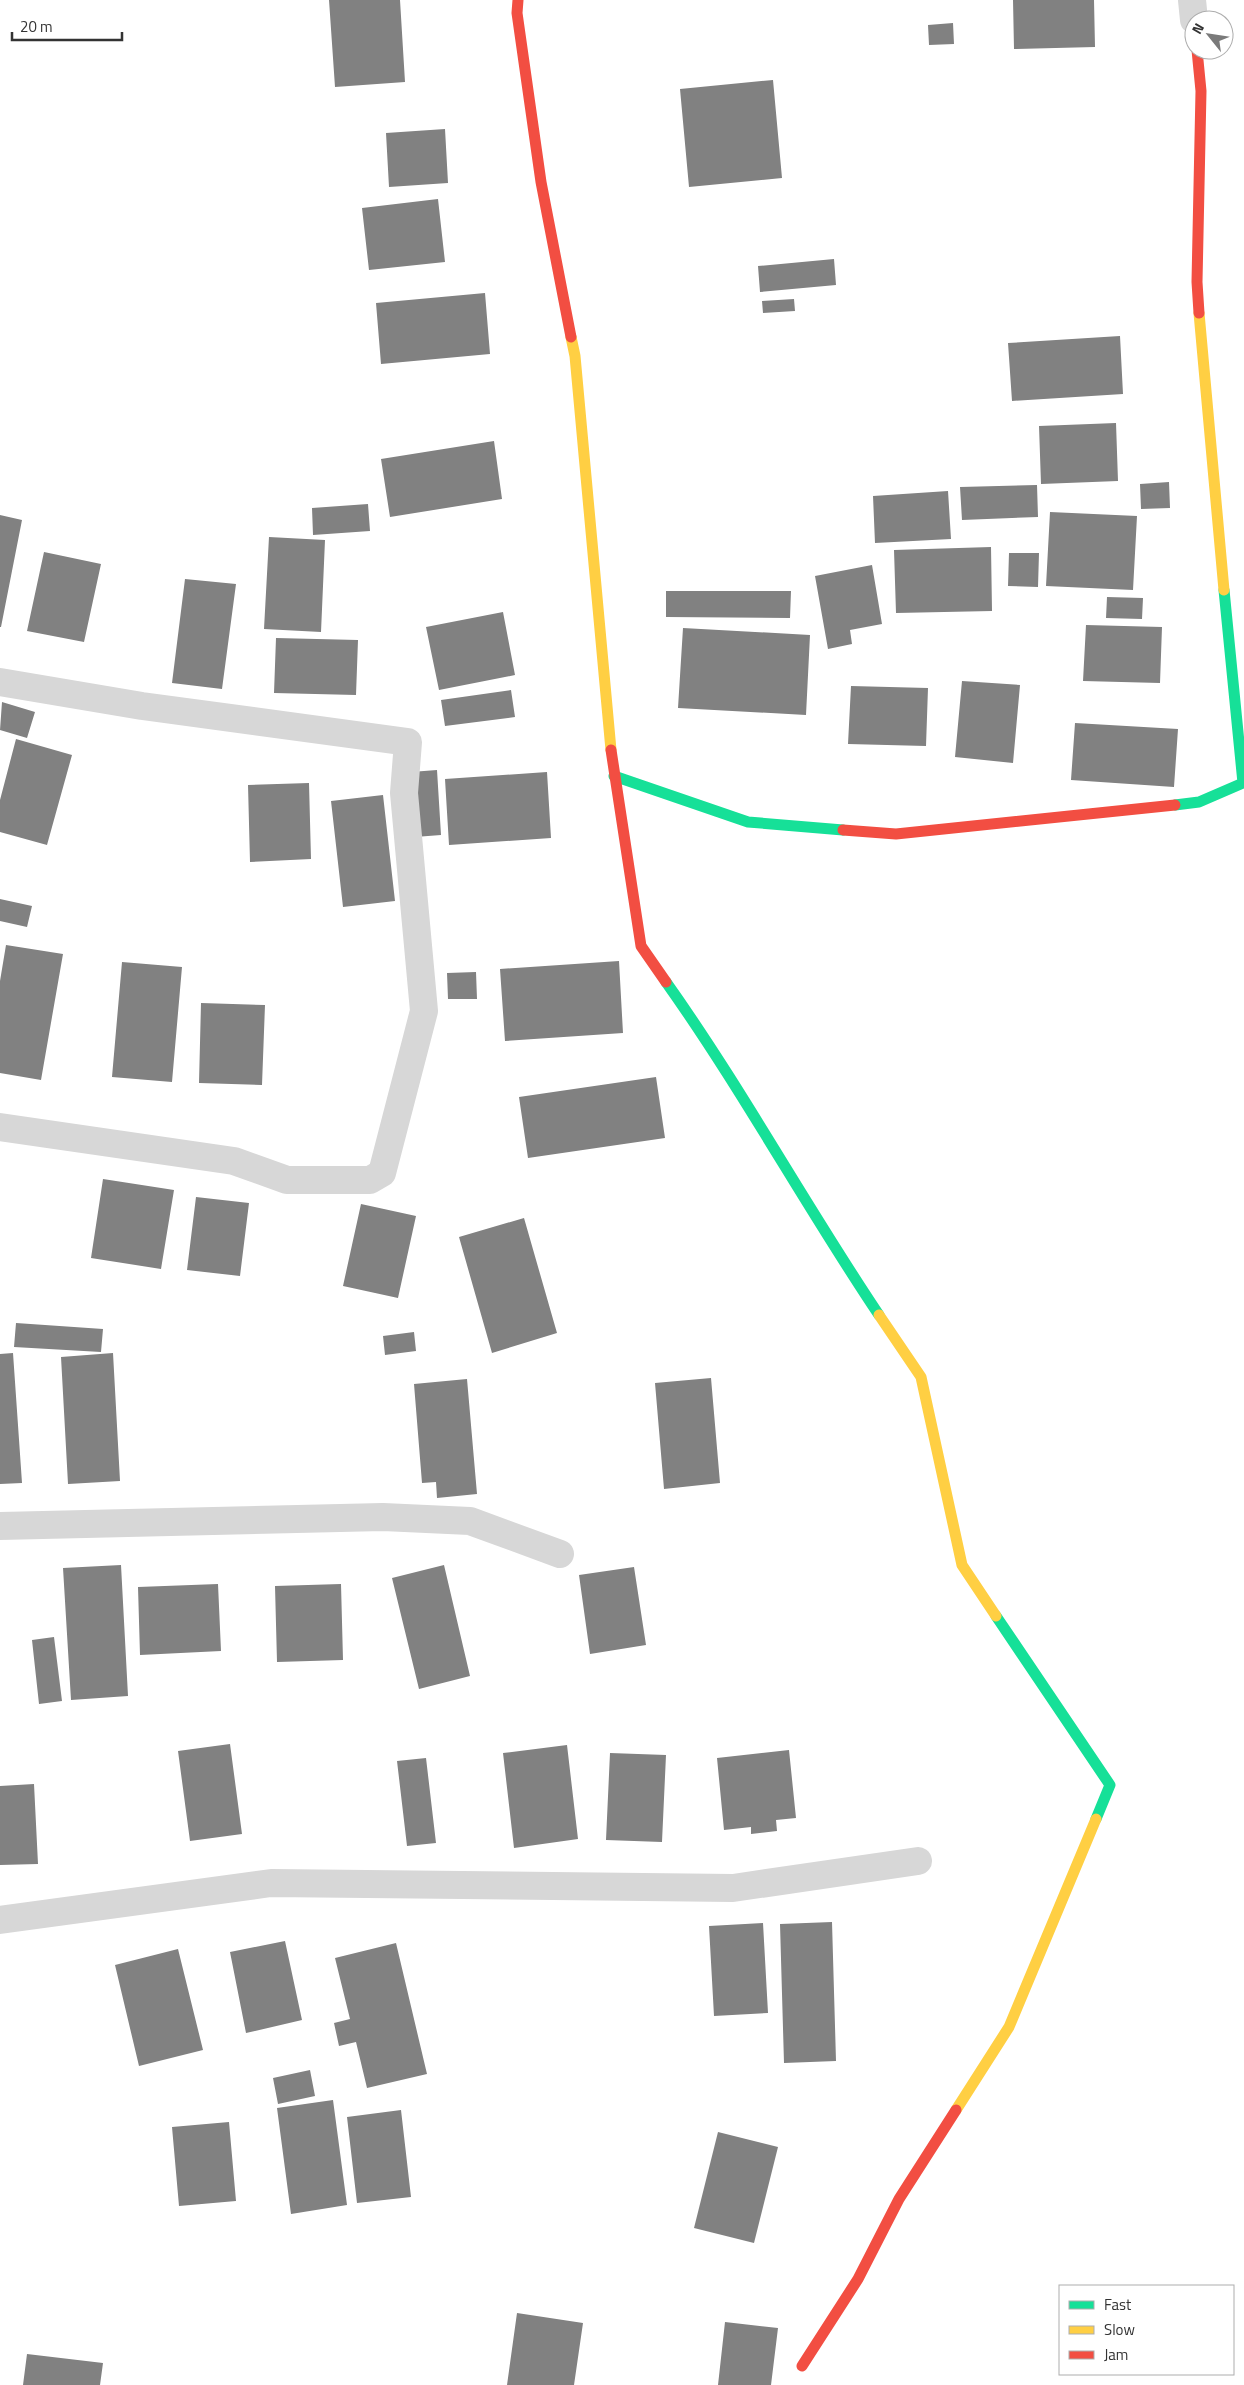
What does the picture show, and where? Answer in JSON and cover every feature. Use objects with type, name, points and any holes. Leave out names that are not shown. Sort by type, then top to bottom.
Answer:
[{"type":"street","points":[[518,0],[519,23],[541,182],[575,356],[614,776],[640,946],[706,1038],[830,1242],[921,1377],[962,1565],[1110,1785],[1009,2027],[899,2199],[858,2280],[802,2366]]},
{"type":"street","points":[[614,776],[748,822],[896,834],[1199,802],[1243,784],[1210,458],[1197,282],[1201,91],[1198,60]]},
{"type":"street","points":[[0,682],[142,706],[408,742],[404,793],[424,1011],[390,1150],[382,1173],[370,1180],[287,1180],[234,1161],[0,1126]]},
{"type":"street","points":[[0,1526],[383,1518],[470,1521],[560,1554]]},
{"type":"street","points":[[0,1920],[271,1883],[733,1888],[918,1861]]},
{"type":"building","points":[[329,0],[400,0],[405,82],[335,87]]},
{"type":"building","points":[[1013,0],[1094,0],[1095,47],[1014,49]]},
{"type":"building","points":[[953,23],[954,44],[929,45],[928,25]]},
{"type":"building","points":[[773,80],[782,178],[689,187],[680,89]]},
{"type":"building","points":[[445,129],[448,183],[389,187],[386,133]]},
{"type":"building","points":[[438,199],[445,262],[369,270],[362,208]]},
{"type":"building","points":[[834,259],[836,285],[760,292],[758,266]]},
{"type":"building","points":[[485,293],[490,354],[381,364],[376,303]]},
{"type":"building","points":[[794,299],[795,311],[763,313],[762,301]]},
{"type":"building","points":[[1120,336],[1123,394],[1012,401],[1008,343]]},
{"type":"building","points":[[1116,423],[1118,481],[1041,484],[1039,426]]},
{"type":"building","points":[[494,441],[502,499],[390,517],[381,459]]},
{"type":"building","points":[[1169,482],[1170,508],[1141,509],[1140,484]]},
{"type":"building","points":[[1037,485],[1038,517],[962,520],[960,487]]},
{"type":"building","points":[[948,491],[951,539],[875,543],[873,496]]},
{"type":"building","points":[[368,504],[370,531],[313,535],[312,508]]},
{"type":"building","points":[[1050,512],[1137,516],[1133,590],[1046,586]]},
{"type":"building","points":[[0,515],[22,520],[1,627],[0,627]]},
{"type":"building","points":[[269,537],[325,540],[321,632],[264,629]]},
{"type":"building","points":[[991,547],[992,611],[896,613],[894,550]]},
{"type":"building","points":[[44,552],[101,564],[84,642],[27,631]]},
{"type":"building","points":[[1009,553],[1039,553],[1038,587],[1008,586]]},
{"type":"building","points":[[872,565],[882,624],[850,630],[852,644],[828,649],[815,576]]},
{"type":"building","points":[[185,579],[236,584],[222,689],[172,683]]},
{"type":"building","points":[[666,591],[791,591],[790,618],[666,617]]},
{"type":"building","points":[[1107,597],[1143,598],[1142,619],[1106,618]]},
{"type":"building","points":[[503,612],[515,675],[439,690],[426,627]]},
{"type":"building","points":[[1086,625],[1162,627],[1160,683],[1083,681]]},
{"type":"building","points":[[683,628],[810,635],[806,715],[678,708]]},
{"type":"building","points":[[276,638],[358,640],[356,695],[274,693]]},
{"type":"building","points":[[962,681],[1020,685],[1013,763],[955,757]]},
{"type":"building","points":[[851,686],[928,688],[926,746],[848,744]]},
{"type":"building","points":[[511,690],[515,717],[445,726],[441,700]]},
{"type":"building","points":[[2,702],[35,712],[27,738],[0,730]]},
{"type":"building","points":[[1075,723],[1178,729],[1174,787],[1071,780]]},
{"type":"building","points":[[16,739],[72,755],[47,845],[0,832],[0,800]]},
{"type":"building","points":[[437,770],[441,835],[415,837],[411,772]]},
{"type":"building","points":[[547,772],[551,838],[449,845],[445,779]]},
{"type":"building","points":[[309,783],[311,859],[250,862],[248,785]]},
{"type":"building","points":[[383,795],[395,901],[343,907],[331,801]]},
{"type":"building","points":[[0,899],[32,906],[27,927],[0,921]]},
{"type":"building","points":[[6,945],[63,954],[41,1080],[0,1073],[0,981]]},
{"type":"building","points":[[619,961],[623,1033],[505,1041],[500,969]]},
{"type":"building","points":[[122,962],[182,967],[172,1082],[112,1077]]},
{"type":"building","points":[[476,972],[477,999],[448,999],[447,973]]},
{"type":"building","points":[[201,1003],[265,1005],[262,1085],[199,1083]]},
{"type":"building","points":[[656,1077],[665,1138],[528,1158],[519,1097]]},
{"type":"building","points":[[103,1179],[174,1190],[161,1269],[91,1258]]},
{"type":"building","points":[[196,1197],[249,1203],[240,1276],[187,1270]]},
{"type":"building","points":[[361,1204],[416,1216],[398,1298],[343,1286]]},
{"type":"building","points":[[524,1218],[557,1333],[492,1353],[459,1237]]},
{"type":"building","points":[[16,1323],[103,1329],[101,1352],[14,1347]]},
{"type":"building","points":[[414,1332],[416,1351],[385,1355],[383,1336]]},
{"type":"building","points":[[13,1353],[22,1483],[0,1484],[0,1354]]},
{"type":"building","points":[[113,1353],[120,1481],[68,1484],[61,1357]]},
{"type":"building","points":[[711,1378],[720,1483],[664,1489],[655,1383]]},
{"type":"building","points":[[467,1379],[477,1494],[437,1498],[436,1482],[422,1483],[414,1384]]},
{"type":"building","points":[[121,1565],[128,1696],[71,1700],[63,1568]]},
{"type":"building","points":[[444,1565],[470,1676],[419,1689],[392,1578]]},
{"type":"building","points":[[634,1567],[646,1645],[590,1654],[579,1575]]},
{"type":"building","points":[[218,1584],[221,1651],[140,1655],[138,1587]]},
{"type":"building","points":[[341,1584],[343,1660],[277,1662],[275,1586]]},
{"type":"building","points":[[54,1637],[62,1701],[39,1704],[32,1640]]},
{"type":"building","points":[[230,1744],[242,1834],[190,1841],[178,1751]]},
{"type":"building","points":[[567,1745],[578,1839],[514,1848],[503,1753]]},
{"type":"building","points":[[789,1750],[796,1818],[776,1820],[777,1831],[751,1834],[751,1827],[724,1830],[717,1758]]},
{"type":"building","points":[[610,1753],[666,1755],[662,1842],[606,1840]]},
{"type":"building","points":[[426,1758],[436,1843],[407,1846],[397,1761]]},
{"type":"building","points":[[34,1784],[38,1864],[0,1865],[0,1786]]},
{"type":"building","points":[[832,1922],[836,2061],[784,2063],[780,1924]]},
{"type":"building","points":[[763,1923],[768,2013],[714,2016],[709,1926]]},
{"type":"building","points":[[285,1941],[302,2020],[246,2033],[230,1952]]},
{"type":"building","points":[[396,1943],[427,2074],[367,2088],[356,2042],[339,2046],[334,2023],[350,2019],[335,1958]]},
{"type":"building","points":[[178,1949],[203,2050],[139,2066],[115,1965]]},
{"type":"building","points":[[310,2070],[315,2096],[278,2104],[273,2078]]},
{"type":"building","points":[[333,2100],[347,2205],[291,2214],[277,2108]]},
{"type":"building","points":[[401,2110],[411,2197],[357,2203],[347,2117]]},
{"type":"building","points":[[229,2122],[236,2201],[179,2206],[172,2127]]},
{"type":"building","points":[[718,2132],[778,2147],[754,2243],[694,2228]]},
{"type":"building","points":[[517,2313],[583,2323],[574,2385],[507,2385]]},
{"type":"building","points":[[725,2322],[778,2328],[771,2385],[718,2385]]},
{"type":"building","points":[[27,2354],[103,2363],[100,2385],[23,2385]]},
{"type":"traffic: fast","points":[[1175,805],[1199,802],[1243,783],[1224,590]]},
{"type":"traffic: fast","points":[[614,776],[748,822],[843,830]]},
{"type":"traffic: fast","points":[[666,982],[721,1064],[879,1315]]},
{"type":"traffic: fast","points":[[996,1616],[1110,1785],[1096,1819]]},
{"type":"traffic: slow","points":[[1199,313],[1224,590]]},
{"type":"traffic: slow","points":[[571,337],[575,356],[611,750]]},
{"type":"traffic: slow","points":[[879,1315],[921,1377],[962,1565],[996,1616]]},
{"type":"traffic: slow","points":[[956,2110],[1009,2027],[1096,1819]]},
{"type":"traffic: jam","points":[[518,0],[517,13],[541,182],[571,337]]},
{"type":"traffic: jam","points":[[1198,60],[1201,91],[1197,282],[1199,313]]},
{"type":"traffic: jam","points":[[611,750],[641,946],[666,982]]},
{"type":"traffic: jam","points":[[843,830],[896,834],[1175,805]]},
{"type":"traffic: jam","points":[[802,2366],[858,2279],[899,2199],[956,2110]]}]
